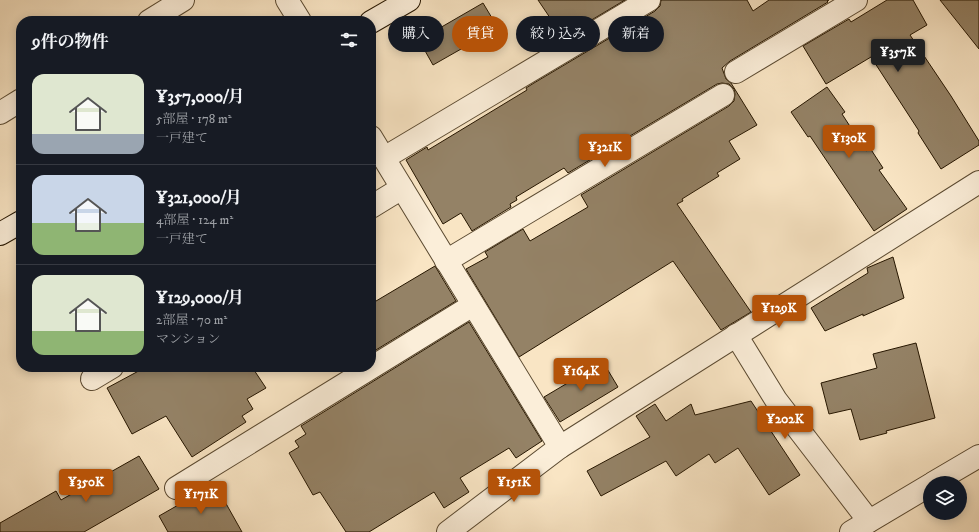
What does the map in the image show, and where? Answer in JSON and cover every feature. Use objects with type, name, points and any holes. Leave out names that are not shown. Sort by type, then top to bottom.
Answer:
[{"type":"street","points":[[157,16],[183,0]]},
{"type":"street","points":[[287,0],[297,16]]},
{"type":"street","points":[[376,19],[409,0]]},
{"type":"street","points":[[384,158],[649,0]]},
{"type":"street","points":[[736,72],[856,0]]},
{"type":"street","points":[[446,261],[723,95]]},
{"type":"street","points":[[0,113],[16,103]]},
{"type":"street","points":[[376,145],[560,447]]},
{"type":"street","points":[[448,532],[560,447],[979,182]]},
{"type":"street","points":[[376,204],[402,188]]},
{"type":"street","points":[[0,234],[16,225]]},
{"type":"street","points":[[376,365],[473,305]]},
{"type":"street","points":[[736,335],[776,400],[869,521]]},
{"type":"street","points":[[92,379],[104,372]]},
{"type":"street","points":[[176,488],[364,372]]},
{"type":"street","points":[[945,476],[979,456]]},
{"type":"street","points":[[851,532],[923,489]]},
{"type":"building","points":[[538,0],[625,0],[598,16],[549,16]]},
{"type":"building","points":[[661,0],[747,0],[753,11],[769,0],[829,0],[730,61],[722,68],[726,79],[731,83],[757,125],[729,141],[740,159],[717,173],[719,176],[682,199],[683,201],[677,204],[751,312],[721,330],[673,261],[519,357],[466,269],[488,257],[485,252],[523,229],[530,241],[588,207],[581,195],[729,106],[734,101],[734,89],[729,84],[717,84],[568,173],[564,168],[516,197],[517,200],[510,204],[511,207],[472,231],[461,213],[443,224],[406,160],[427,147],[428,150],[586,52],[600,52],[600,44],[608,39],[608,52],[664,52],[664,16],[647,16],[660,6]]},
{"type":"building","points":[[887,0],[913,0],[927,25],[910,35],[979,141],[979,145],[941,169],[918,133],[919,131],[871,57],[826,84],[803,46],[849,19],[851,22]]},
{"type":"building","points":[[940,0],[979,0],[979,49]]},
{"type":"building","points":[[483,3],[491,16],[461,16]]},
{"type":"building","points":[[452,21],[452,52],[456,52],[433,65],[426,52],[444,52],[444,26]]},
{"type":"building","points":[[827,87],[845,112],[842,114],[866,151],[870,148],[883,168],[879,170],[907,209],[874,231],[810,136],[808,137],[791,112]]},
{"type":"building","points":[[893,257],[904,298],[825,331],[811,308],[868,273],[867,268]]},
{"type":"building","points":[[435,266],[456,301],[376,350],[376,301]]},
{"type":"building","points":[[469,322],[542,441],[516,458],[509,448],[460,478],[469,492],[444,508],[434,492],[369,532],[346,532],[320,492],[313,495],[289,453],[299,447],[295,441],[306,434],[301,426]]},
{"type":"building","points":[[916,343],[935,418],[886,431],[887,433],[860,440],[851,409],[829,414],[821,383],[877,368],[873,354]]},
{"type":"building","points":[[603,362],[618,387],[560,422],[544,397]]},
{"type":"building","points":[[137,372],[255,372],[266,388],[247,399],[253,409],[242,416],[246,422],[192,457],[166,416],[132,434],[107,388]]},
{"type":"building","points":[[751,401],[800,475],[769,495],[738,448],[715,463],[709,454],[676,476],[666,461],[601,496],[587,471],[650,437],[636,416],[655,404],[666,421],[691,404],[695,415]]},
{"type":"building","points":[[139,456],[159,489],[84,532],[0,532],[0,523],[56,491],[61,500]]},
{"type":"building","points":[[215,484],[242,532],[168,532],[159,516]]}]
